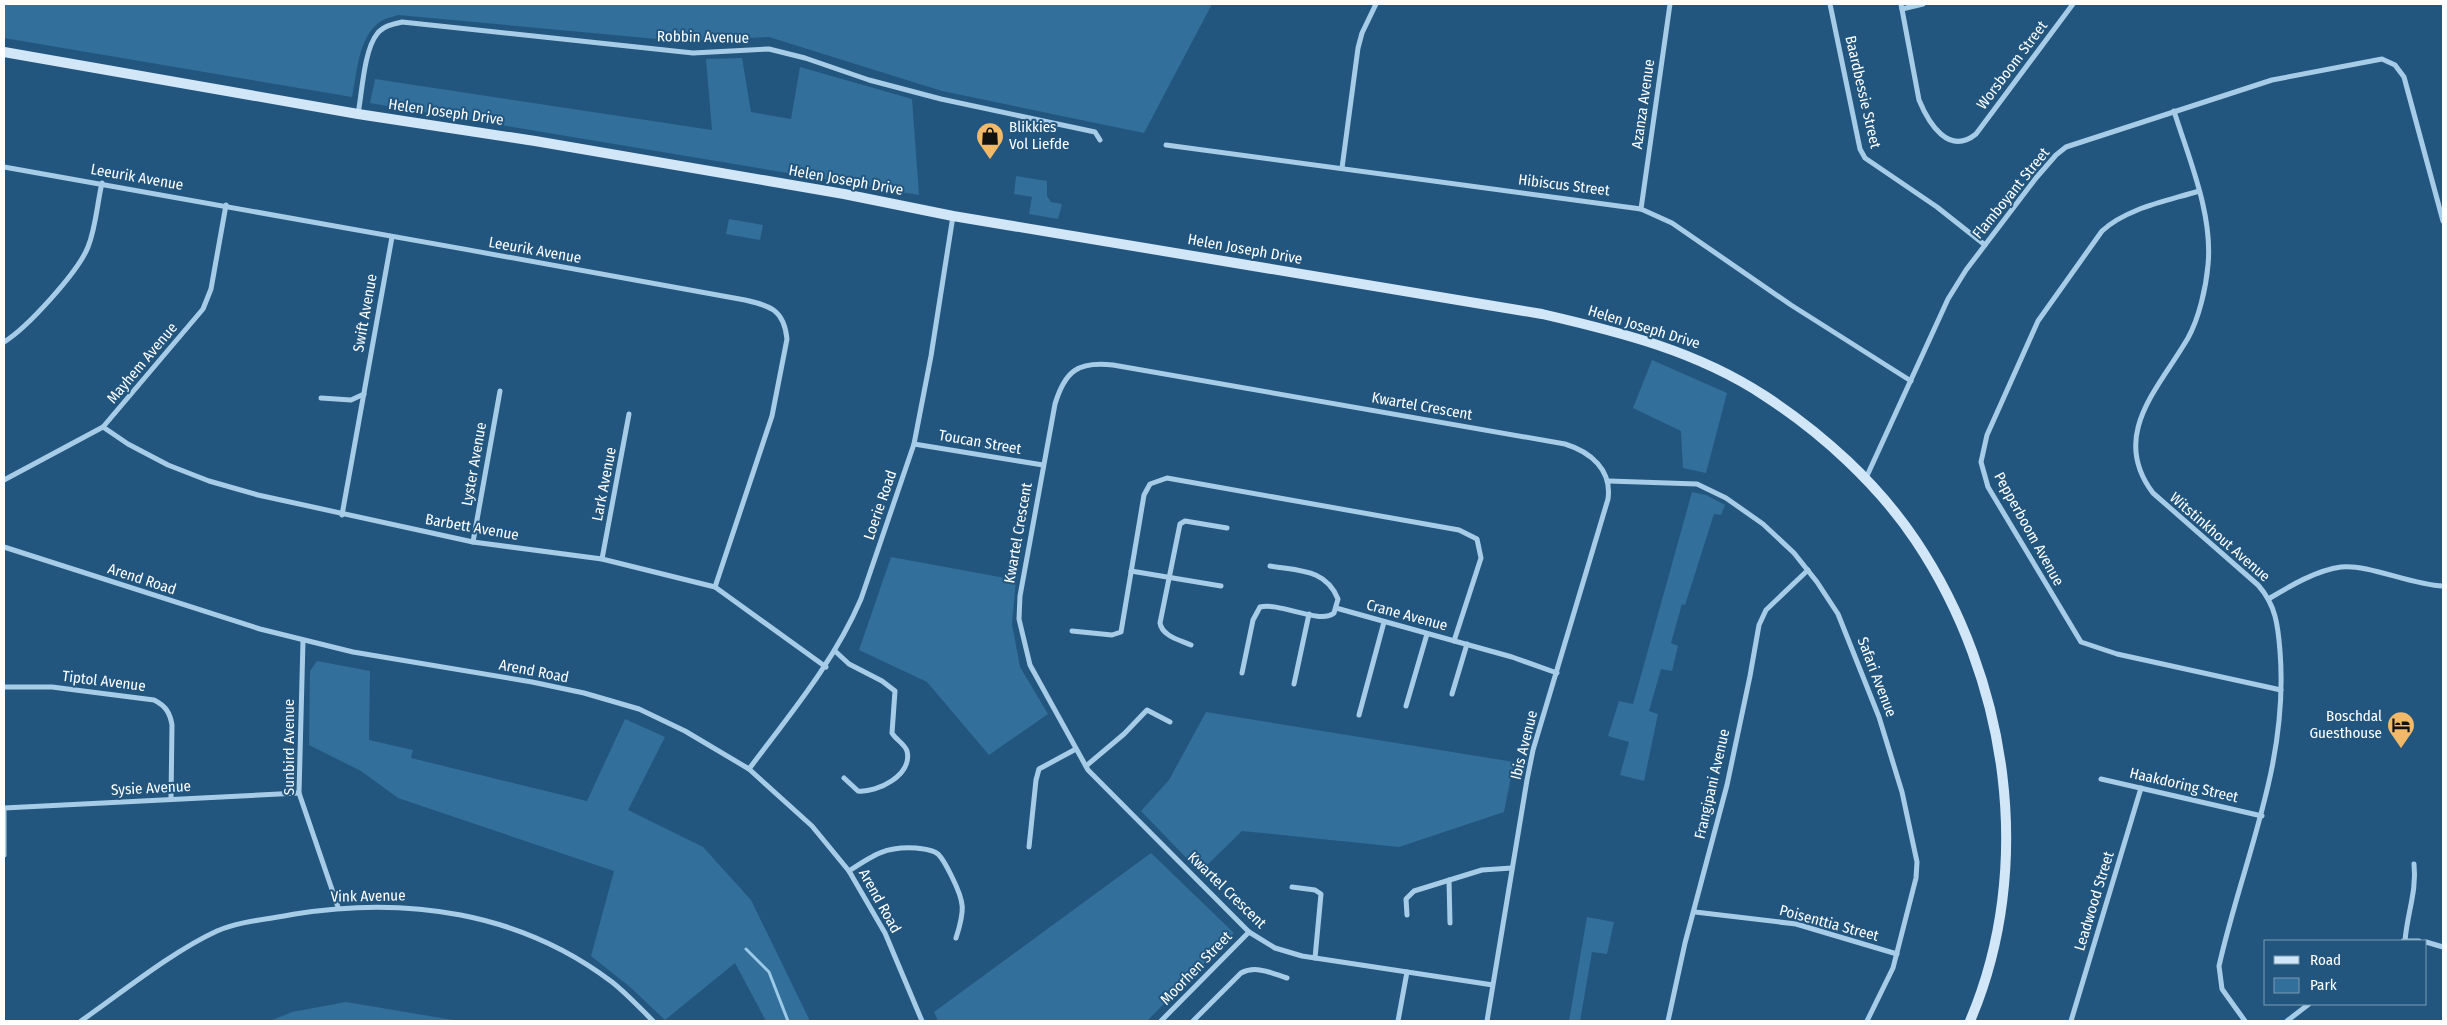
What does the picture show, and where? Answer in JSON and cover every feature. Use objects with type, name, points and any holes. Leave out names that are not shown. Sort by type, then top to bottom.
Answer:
[{"type":"street","points":[[1342,168],[1358,48],[1362,33],[1376,4]]},
{"type":"street","name":"Azanza Avenue","points":[[1641,209],[1670,4]]},
{"type":"street","name":"Baardbessie Street","points":[[1830,4],[1860,149],[1865,158],[1937,207],[1985,244]]},
{"type":"street","points":[[1901,7],[1922,4]]},
{"type":"street","name":"Worsboom Street","points":[[1901,7],[1919,100],[1927,118],[1933,126],[1954,142],[1962,142],[1969,140],[1976,134],[2073,4]]},
{"type":"street","name":"Robbin Avenue","points":[[358,114],[368,60],[376,35],[385,27],[402,22],[693,52],[769,49],[870,80],[941,99],[1094,132],[1100,140]]},
{"type":"street","name":"Helen Joseph Drive","points":[[4,52],[358,114],[535,140],[844,194],[953,216],[1542,314],[1620,333],[1701,361],[1765,396],[1812,430],[1865,478],[1915,539],[1953,604],[1968,637],[1996,734],[2005,814],[2004,890],[1990,965],[1970,1021]]},
{"type":"street","name":"Flamboyant Street","points":[[1865,478],[1948,299],[1985,244],[2046,165],[2066,147],[2272,80],[2382,59],[2392,62],[2404,77],[2443,221]]},
{"type":"street","name":"Witstinkhout Avenue","points":[[2174,111],[2199,191],[2208,248],[2204,289],[2188,337],[2159,382],[2139,423],[2134,445],[2135,457],[2141,476],[2158,498],[2258,585],[2270,598],[2276,614],[2279,631],[2281,690],[2277,730],[2262,816],[2219,966],[2222,989],[2245,1021]]},
{"type":"street","name":"Hibiscus Street","points":[[1166,145],[1641,209],[1672,223],[1791,305],[1911,381]]},
{"type":"street","name":"Leeurik Avenue","points":[[4,167],[226,205],[392,237],[745,300],[774,309],[786,326],[787,339],[772,416],[715,587]]},
{"type":"street","points":[[4,342],[25,326],[82,259],[93,234],[102,183]]},
{"type":"street","name":"Pepperboom Avenue","points":[[2199,191],[2124,216],[2112,222],[2102,231],[2038,321],[1987,434],[1982,450],[1982,468],[1988,487],[2081,642],[2117,654],[2281,690]]},
{"type":"street","name":"Mayhem Avenue","points":[[4,480],[103,427],[203,309],[211,289],[226,205]]},
{"type":"street","name":"Loerie Road","points":[[749,769],[826,667],[861,599],[914,444],[931,356],[953,216]]},
{"type":"street","name":"Swift Avenue","points":[[342,515],[392,237]]},
{"type":"street","name":"Kwartel Crescent","points":[[1493,985],[1315,958],[1274,948],[1249,932],[1217,898],[1116,800],[1086,766],[1030,665],[1019,620],[1020,596],[1055,404],[1062,382],[1069,373],[1078,368],[1100,364],[1565,444],[1589,454],[1598,462],[1609,481]]},
{"type":"street","name":"Lyster Avenue","points":[[474,542],[500,391]]},
{"type":"street","points":[[321,398],[351,400],[364,394]]},
{"type":"street","name":"Lark Avenue","points":[[602,559],[629,414]]},
{"type":"street","name":"Barbett Avenue","points":[[103,427],[128,444],[168,465],[209,481],[342,515],[474,542],[602,559],[715,587],[826,667]]},
{"type":"street","name":"Toucan Street","points":[[914,444],[1043,466]]},
{"type":"street","points":[[1072,631],[1112,634],[1121,632],[1144,495],[1150,484],[1166,478],[1459,530],[1477,539],[1481,558],[1454,641]]},
{"type":"street","name":"Safari Avenue","points":[[1609,481],[1697,484],[1734,503],[1763,524],[1808,570],[1828,598],[1845,629],[1879,717],[1902,792],[1917,862],[1916,878],[1893,968],[1866,1021]]},
{"type":"street","name":"Ibis Avenue","points":[[1487,1021],[1512,868],[1534,750],[1608,499],[1609,481]]},
{"type":"street","points":[[1191,645],[1170,636],[1161,629],[1169,578],[1182,522],[1227,528]]},
{"type":"street","name":"Arend Road","points":[[4,547],[217,616],[303,641],[404,662],[532,682],[584,693],[639,709],[685,731],[749,769],[812,826],[849,871],[885,933],[922,1021]]},
{"type":"street","points":[[1242,673],[1253,620],[1260,607],[1270,606],[1328,617],[1334,613],[1336,608],[1338,599],[1326,580],[1318,575],[1270,566]]},
{"type":"street","points":[[2270,598],[2317,575],[2340,567],[2356,568],[2414,582],[2443,586]]},
{"type":"street","name":"Frangipani Avenue","points":[[1668,1021],[1727,785],[1759,626],[1766,610],[1808,570]]},
{"type":"street","points":[[1131,571],[1221,586]]},
{"type":"street","name":"Crane Avenue","points":[[1336,608],[1512,657],[1557,673]]},
{"type":"street","points":[[1294,684],[1309,614]]},
{"type":"street","points":[[1359,715],[1384,622]]},
{"type":"street","points":[[1406,706],[1427,634]]},
{"type":"street","name":"Sunbird Avenue","points":[[303,641],[299,793],[338,907]]},
{"type":"street","points":[[1452,694],[1466,644]]},
{"type":"street","points":[[835,652],[849,664],[882,681],[895,691],[892,733],[904,744],[907,754],[906,766],[902,772],[873,790],[858,791],[844,778]]},
{"type":"street","name":"Tiptol Avenue","points":[[4,687],[52,687],[154,700],[162,704],[170,716],[172,725],[171,799]]},
{"type":"street","points":[[1086,766],[1124,734],[1147,710],[1170,722]]},
{"type":"street","points":[[1028,847],[1039,769],[1076,749]]},
{"type":"street","name":"Haakdoring Street","points":[[2101,779],[2262,816]]},
{"type":"street","name":"Leadwood Street","points":[[2071,1021],[2141,788]]},
{"type":"street","name":"Sysie Avenue","points":[[4,808],[299,793]]},
{"type":"street","points":[[4,808],[4,855]]},
{"type":"street","points":[[849,871],[870,856],[886,849],[904,847],[926,849],[937,854],[946,865],[961,895],[964,906],[956,938]]},
{"type":"street","points":[[2404,940],[2407,920],[2413,901],[2414,864]]},
{"type":"street","points":[[1407,915],[1406,898],[1409,894],[1490,868],[1512,868]]},
{"type":"street","points":[[1448,880],[1450,923]]},
{"type":"street","points":[[1292,887],[1315,890],[1321,894],[1315,958]]},
{"type":"street","name":"Vink Avenue","points":[[81,1021],[175,956],[218,931],[338,907],[411,907],[511,928],[547,943],[596,971],[613,983],[653,1021]]},
{"type":"street","name":"Poisenttia Street","points":[[1694,912],[1796,924],[1897,954]]},
{"type":"street","name":"Moorhen Street","points":[[1161,1021],[1249,932]]},
{"type":"street","points":[[2427,942],[2443,947]]},
{"type":"street","points":[[1193,1021],[1241,973],[1249,969],[1259,969],[1286,978]]},
{"type":"street","points":[[1398,1021],[1408,972]]},
{"type":"street","points":[[2287,1021],[2308,1005]]},
{"type":"green space","points":[[4,4],[1212,4],[1144,133],[942,91],[769,37],[679,41],[398,15],[380,22],[367,37],[360,56],[352,97],[4,38]]},
{"type":"green space","points":[[742,58],[751,112],[791,119],[800,67],[912,99],[919,195],[370,103],[375,79],[712,130],[706,59]]},
{"type":"green space","points":[[1016,176],[1047,181],[1047,196],[1051,202],[1062,204],[1058,219],[1029,214],[1032,197],[1014,194]]},
{"type":"green space","points":[[729,219],[763,225],[760,240],[726,234]]},
{"type":"green space","points":[[1652,360],[1727,393],[1706,473],[1683,468],[1681,431],[1633,408]]},
{"type":"green space","points":[[1692,492],[1706,495],[1725,505],[1721,515],[1714,514],[1685,605],[1682,604],[1671,643],[1678,646],[1672,671],[1661,669],[1649,711],[1658,714],[1644,781],[1620,775],[1629,742],[1608,736],[1619,701],[1633,704]]},
{"type":"green space","points":[[891,557],[1016,580],[1012,624],[1020,667],[1048,714],[989,755],[927,682],[859,650]]},
{"type":"green space","points":[[317,661],[370,671],[369,740],[413,750],[411,758],[587,801],[625,719],[665,737],[628,810],[703,847],[751,900],[810,1021],[766,1021],[735,963],[665,1020],[630,987],[591,956],[614,871],[398,798],[361,771],[309,745],[310,671]]},
{"type":"green space","points":[[1206,712],[1514,762],[1504,812],[1399,847],[1242,831],[1200,872],[1141,811],[1169,780]]},
{"type":"green space","points":[[1151,853],[1234,933],[1147,1021],[938,1021],[934,1012]]},
{"type":"green space","points":[[1587,917],[1614,922],[1607,954],[1592,952],[1580,1021],[1569,1021]]},
{"type":"green space","points":[[346,1002],[459,1021],[270,1021],[292,1012]]},
{"type":"waterway","points":[[746,949],[769,972],[788,1021]]},
{"type":"place","name":"Blikkies Vol Liefde","points":[[990,160]]},
{"type":"place","name":"Boschdal Guesthouse","points":[[2401,749]]}]
